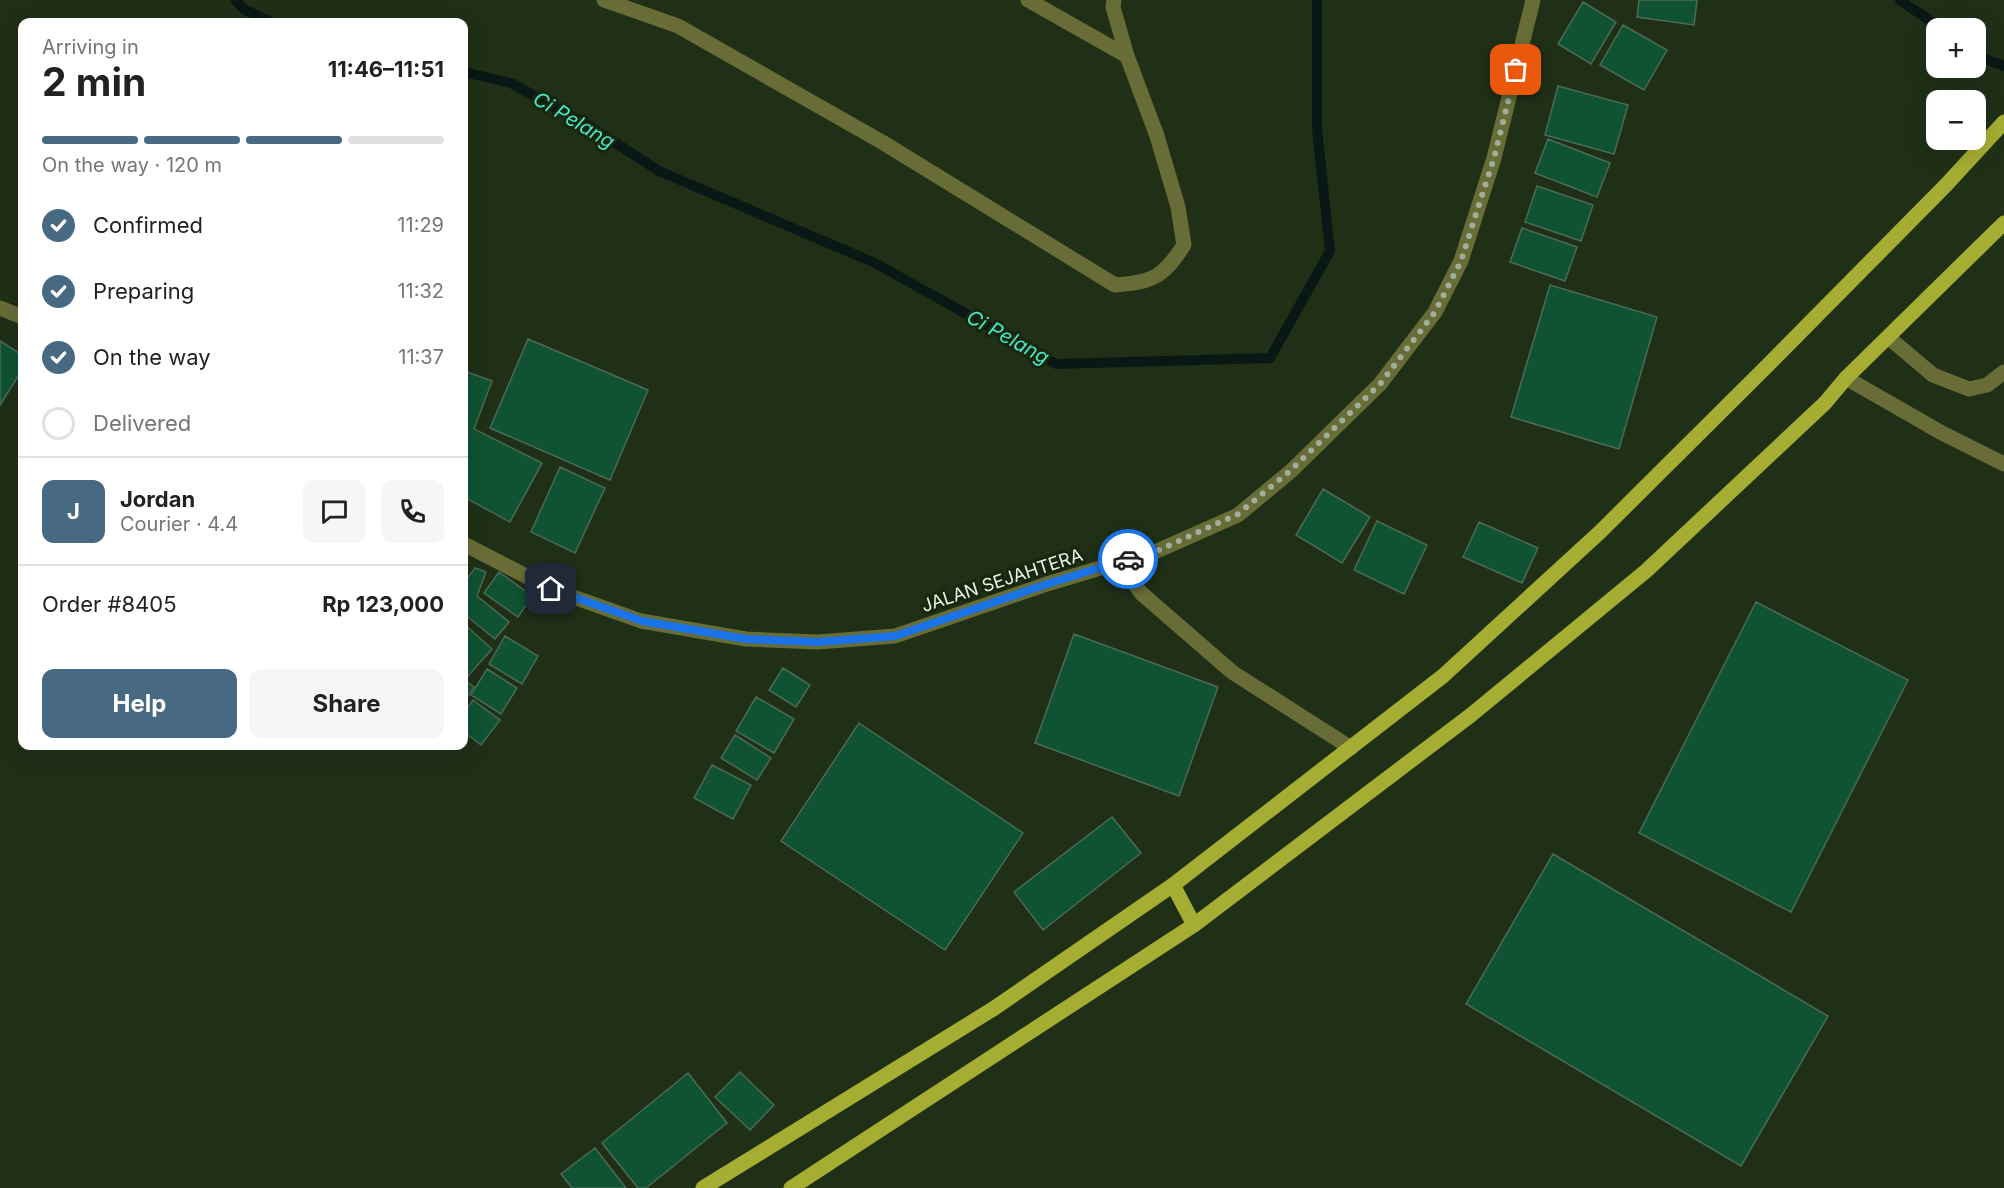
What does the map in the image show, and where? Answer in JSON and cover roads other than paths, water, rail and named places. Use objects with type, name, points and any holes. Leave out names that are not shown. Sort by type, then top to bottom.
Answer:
[{"type":"main road","points":[[703,1188],[993,1009],[1173,885],[1443,676],[1591,540],[1768,365],[2004,122]]},
{"type":"main road","points":[[791,1188],[1194,925],[1471,715],[1646,571],[1825,403],[1846,378],[2002,224]]},
{"type":"main road","points":[[1173,885],[1194,925]]},
{"type":"street","points":[[604,0],[678,26],[882,141],[1115,285],[1142,283],[1169,268],[1184,245],[1178,207],[1157,136],[1127,56],[1113,7],[1114,0]]},
{"type":"street","points":[[1028,0],[1127,56]]},
{"type":"street","name":"JALAN SEJAHTERA","points":[[468,546],[551,589],[642,621],[746,639],[818,642],[895,636],[1047,584],[1157,551],[1238,514],[1290,471],[1380,384],[1435,312],[1461,261],[1494,158],[1533,0]]},
{"type":"street","points":[[0,308],[18,315]]},
{"type":"street","points":[[1888,337],[1933,375],[1969,389],[1987,385],[2004,372]]},
{"type":"street","points":[[1846,378],[1942,433],[2004,464]]},
{"type":"street","points":[[1119,562],[1141,593],[1232,672],[1351,748]]},
{"type":"waterway","name":"Ci Pelang","points":[[235,0],[244,9],[262,18]]},
{"type":"waterway","name":"Ci Pelang","points":[[468,73],[511,83],[591,127],[659,171],[875,263],[1056,364],[1270,358],[1330,251],[1317,129],[1317,0]]},
{"type":"waterway","name":"Ci Pelang","points":[[1900,0],[1926,18]]},
{"type":"waterway","name":"Ci Pelang","points":[[1986,59],[2004,66]]}]
